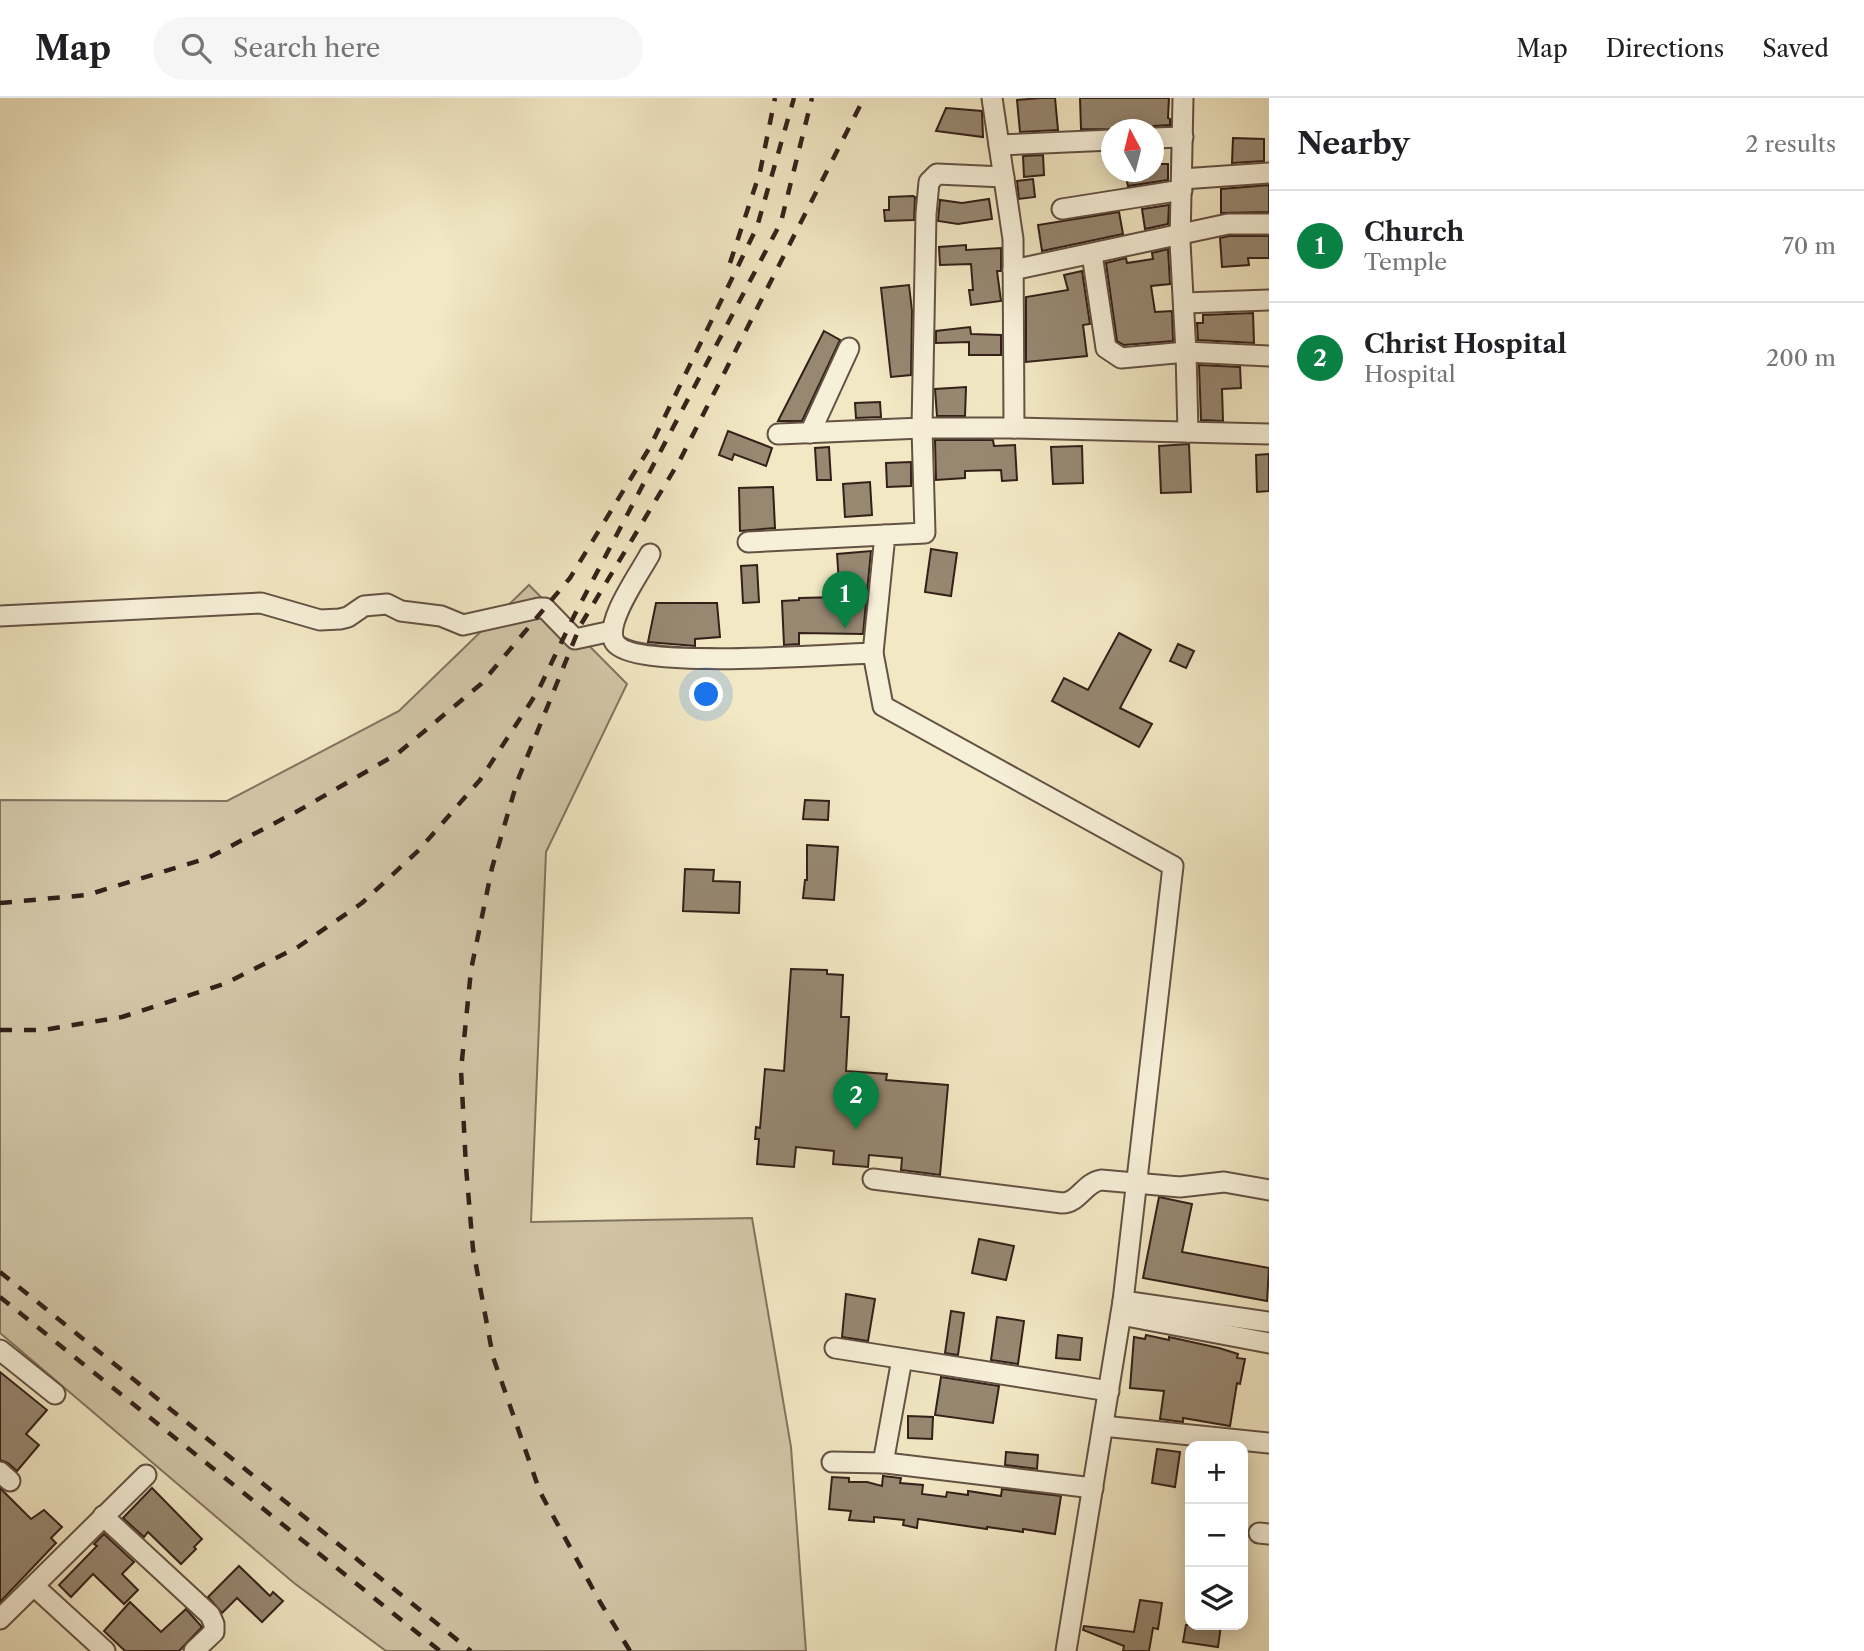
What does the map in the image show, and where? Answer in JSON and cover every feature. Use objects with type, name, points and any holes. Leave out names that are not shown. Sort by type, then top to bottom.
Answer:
[{"type":"street","points":[[992,98],[1013,239],[1014,428]]},
{"type":"street","points":[[1183,98],[1181,235],[1188,432]]},
{"type":"street","points":[[1164,138],[1183,137]]},
{"type":"street","points":[[999,145],[1101,140]]},
{"type":"street","points":[[1062,209],[1182,185],[1269,173]]},
{"type":"street","points":[[748,542],[925,533],[922,428],[929,182],[937,174],[1004,177]]},
{"type":"street","points":[[1013,271],[1228,224],[1269,224]]},
{"type":"street","points":[[1092,254],[1106,348],[1121,358],[1186,352],[1269,356]]},
{"type":"street","points":[[1184,303],[1269,300]]},
{"type":"street","points":[[810,433],[849,348]]},
{"type":"street","points":[[778,434],[922,428],[1014,428],[1269,435]]},
{"type":"street","points":[[885,535],[873,653],[883,706],[1173,866],[1122,1308],[1066,1651]]},
{"type":"street","points":[[650,554],[613,620],[612,631],[616,644],[623,650],[652,656],[731,658],[873,653]]},
{"type":"street","points":[[0,616],[261,603],[320,620],[340,619],[364,606],[387,604],[401,611],[441,616],[463,625],[545,608],[575,639],[612,631]]},
{"type":"street","points":[[873,1179],[1067,1203],[1073,1202],[1095,1181],[1180,1187],[1224,1182],[1269,1189]]},
{"type":"street","points":[[1122,1308],[1269,1322]]},
{"type":"street","points":[[1122,1308],[1269,1343]]},
{"type":"street","points":[[835,1348],[1109,1391]]},
{"type":"street","points":[[0,1350],[55,1394]]},
{"type":"street","points":[[883,1463],[902,1359]]},
{"type":"street","points":[[1103,1426],[1269,1443]]},
{"type":"street","points":[[832,1462],[883,1463],[1093,1488]]},
{"type":"street","points":[[0,1619],[146,1475]]},
{"type":"street","points":[[103,1516],[210,1615],[214,1632],[194,1651]]},
{"type":"street","points":[[35,1587],[105,1651]]},
{"type":"shaded area","points":[[529,585],[627,684],[546,852],[531,1222],[752,1218],[791,1447],[806,1651],[386,1651],[294,1583],[0,1333],[0,800],[227,801],[399,711]]},
{"type":"building","points":[[1055,98],[1058,130],[1020,132],[1017,100]]},
{"type":"building","points":[[1080,98],[1169,98],[1170,125],[1164,125],[1164,119],[1101,119],[1101,129],[1081,129]]},
{"type":"building","points":[[946,108],[982,111],[983,137],[936,131]]},
{"type":"building","points":[[1233,138],[1264,139],[1264,161],[1232,163]]},
{"type":"building","points":[[1043,155],[1044,175],[1024,177],[1023,156]]},
{"type":"building","points":[[1164,164],[1168,164],[1168,180],[1164,181]]},
{"type":"building","points":[[1033,179],[1035,197],[1019,199],[1017,181]]},
{"type":"building","points":[[1127,182],[1155,182],[1128,186]]},
{"type":"building","points":[[1269,185],[1269,212],[1221,213],[1221,189]]},
{"type":"building","points":[[913,196],[914,220],[885,221],[884,210],[889,210],[889,197]]},
{"type":"building","points":[[989,199],[992,219],[958,224],[938,221],[940,200],[962,203]]},
{"type":"building","points":[[1169,205],[1168,224],[1145,229],[1142,209]]},
{"type":"building","points":[[1119,212],[1123,234],[1042,251],[1038,225]]},
{"type":"building","points":[[1269,236],[1269,258],[1248,258],[1249,265],[1222,267],[1220,238]]},
{"type":"building","points":[[966,245],[966,250],[1001,248],[1001,271],[997,271],[1001,301],[971,305],[971,264],[940,265],[939,247]]},
{"type":"building","points":[[1168,249],[1170,284],[1151,286],[1155,312],[1172,311],[1173,341],[1124,345],[1117,341],[1106,263],[1126,258],[1127,263],[1153,259],[1152,253]]},
{"type":"building","points":[[1082,271],[1090,324],[1083,325],[1087,356],[1026,362],[1026,297],[1068,290],[1064,275]]},
{"type":"building","points":[[909,285],[912,311],[911,375],[891,377],[881,288]]},
{"type":"building","points":[[1253,313],[1254,343],[1198,340],[1197,323],[1203,323],[1203,315]]},
{"type":"building","points":[[970,327],[971,334],[1001,335],[1001,355],[969,355],[969,342],[936,343],[936,331]]},
{"type":"building","points":[[824,331],[840,340],[802,421],[778,421]]},
{"type":"building","points":[[1199,365],[1240,367],[1241,388],[1222,389],[1223,421],[1201,420]]},
{"type":"building","points":[[966,387],[965,416],[937,416],[935,389]]},
{"type":"building","points":[[880,402],[881,417],[856,418],[855,403]]},
{"type":"building","points":[[728,431],[772,448],[766,466],[734,454],[732,460],[719,455]]},
{"type":"building","points":[[935,440],[993,440],[994,446],[1015,445],[1017,480],[1002,481],[1001,470],[965,471],[965,478],[936,480]]},
{"type":"building","points":[[1189,444],[1191,492],[1161,493],[1159,446]]},
{"type":"building","points":[[1082,446],[1083,483],[1053,484],[1051,447]]},
{"type":"building","points":[[829,447],[831,480],[817,480],[815,448]]},
{"type":"building","points":[[1269,454],[1269,491],[1257,492],[1256,455]]},
{"type":"building","points":[[911,462],[911,486],[887,487],[886,463]]},
{"type":"building","points":[[870,482],[872,515],[845,517],[843,484]]},
{"type":"building","points":[[773,487],[775,528],[740,531],[739,488]]},
{"type":"building","points":[[931,549],[957,553],[951,596],[925,592]]},
{"type":"building","points":[[871,551],[863,634],[799,633],[799,644],[784,645],[782,601],[840,597],[837,554]]},
{"type":"building","points":[[757,565],[759,602],[743,603],[741,566]]},
{"type":"building","points":[[656,603],[717,603],[720,637],[695,639],[695,646],[648,642]]},
{"type":"building","points":[[1119,633],[1151,650],[1120,708],[1152,724],[1139,747],[1052,701],[1064,678],[1088,690]]},
{"type":"building","points":[[1178,644],[1194,651],[1186,668],[1170,661]]},
{"type":"building","points":[[805,800],[829,801],[828,820],[803,819]]},
{"type":"building","points":[[807,845],[838,847],[834,900],[803,898],[807,880]]},
{"type":"building","points":[[685,869],[714,870],[713,881],[740,882],[739,913],[683,911]]},
{"type":"building","points":[[791,969],[827,970],[827,974],[843,975],[841,1017],[849,1017],[846,1071],[887,1074],[886,1080],[948,1085],[940,1175],[901,1170],[902,1158],[869,1155],[868,1167],[833,1164],[834,1151],[796,1147],[794,1167],[757,1164],[759,1139],[755,1139],[756,1127],[760,1128],[765,1069],[784,1071]]},
{"type":"building","points":[[1159,1197],[1192,1204],[1182,1252],[1269,1268],[1267,1301],[1143,1278]]},
{"type":"building","points":[[979,1239],[1014,1246],[1006,1280],[972,1273]]},
{"type":"building","points":[[846,1294],[875,1299],[868,1341],[842,1337]]},
{"type":"building","points":[[951,1311],[964,1313],[958,1355],[945,1353]]},
{"type":"building","points":[[997,1317],[1024,1321],[1018,1364],[991,1360]]},
{"type":"building","points":[[1058,1335],[1082,1338],[1080,1360],[1056,1358]]},
{"type":"building","points":[[1146,1335],[1219,1348],[1238,1354],[1237,1358],[1245,1359],[1240,1384],[1237,1383],[1230,1426],[1183,1418],[1183,1422],[1160,1419],[1164,1391],[1130,1388],[1134,1337],[1145,1339]]},
{"type":"building","points":[[0,1372],[47,1410],[26,1434],[39,1445],[17,1471],[0,1460]]},
{"type":"building","points":[[941,1377],[999,1386],[993,1423],[935,1415]]},
{"type":"building","points":[[908,1416],[933,1417],[932,1439],[908,1438]]},
{"type":"building","points":[[1157,1449],[1180,1452],[1175,1487],[1152,1483]]},
{"type":"building","points":[[1006,1452],[1038,1455],[1037,1469],[1005,1465]]},
{"type":"building","points":[[883,1476],[901,1478],[900,1483],[923,1485],[922,1494],[946,1497],[947,1492],[968,1495],[968,1491],[1001,1496],[1002,1489],[1061,1496],[1055,1534],[1023,1529],[1023,1532],[987,1529],[918,1519],[917,1528],[903,1525],[904,1520],[874,1517],[874,1522],[849,1520],[851,1511],[829,1509],[832,1477],[882,1486]]},
{"type":"building","points":[[0,1488],[31,1519],[44,1510],[62,1527],[51,1538],[56,1543],[0,1602]]},
{"type":"building","points":[[152,1488],[202,1539],[181,1564],[148,1532],[144,1537],[123,1518]]},
{"type":"building","points":[[104,1534],[134,1562],[122,1574],[138,1590],[124,1604],[93,1574],[71,1597],[59,1585],[97,1546],[94,1544]]},
{"type":"building","points":[[239,1566],[270,1596],[273,1592],[283,1601],[262,1622],[237,1598],[222,1613],[208,1597]]},
{"type":"building","points":[[1140,1600],[1162,1603],[1158,1629],[1153,1628],[1149,1651],[1123,1651],[1124,1646],[1083,1630],[1084,1626],[1134,1632]]},
{"type":"building","points":[[130,1602],[161,1632],[186,1609],[202,1627],[179,1651],[125,1651],[104,1631]]},
{"type":"building","points":[[1185,1630],[1220,1630],[1218,1647],[1183,1642]]},
{"type":"railway","points":[[730,263],[760,172],[775,98]]},
{"type":"railway","points":[[0,903],[87,895],[208,858],[296,812],[397,754],[481,684],[570,578],[650,447],[757,227],[794,98]]},
{"type":"railway","points":[[0,1030],[43,1030],[122,1017],[224,984],[298,947],[362,903],[419,850],[480,780],[538,691],[574,616],[781,222],[812,98]]},
{"type":"railway","points":[[630,1651],[540,1492],[493,1357],[473,1249],[466,1167],[461,1070],[471,970],[492,868],[517,782],[580,626],[680,460],[864,98]]},
{"type":"railway","points":[[0,1272],[471,1651]]},
{"type":"railway","points":[[0,1297],[440,1651]]},
{"type":"place","name":"Church","points":[[845,629]]},
{"type":"place","name":"Christ Hospital","points":[[856,1130]]}]
